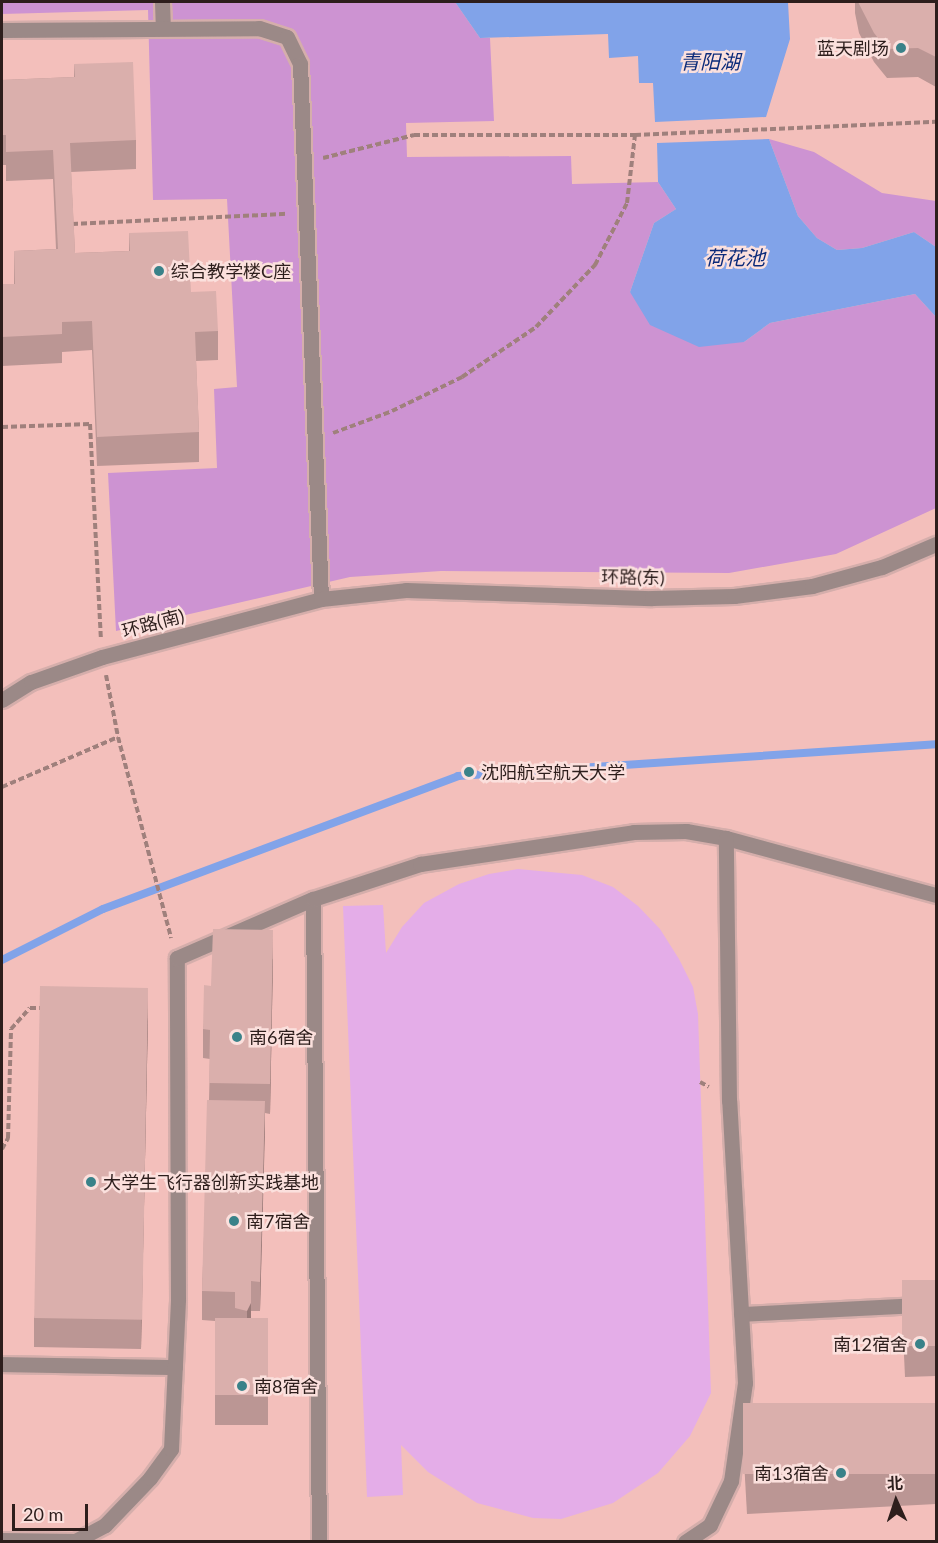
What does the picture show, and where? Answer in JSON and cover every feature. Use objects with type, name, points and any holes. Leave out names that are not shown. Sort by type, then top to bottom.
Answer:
[{"type":"street","points":[[162,2],[163,27]]},
{"type":"street","points":[[2,30],[259,28],[287,37],[300,64],[321,600]]},
{"type":"street","name":"环路(东)","points":[[321,600],[406,590],[628,597],[734,596],[812,586],[882,567],[936,544]]},
{"type":"street","name":"环路(南)","points":[[2,700],[31,682],[102,657],[321,600]]},
{"type":"street","points":[[2,1540],[75,1541],[105,1525],[128,1503],[171,1449],[178,1299],[177,958],[313,899],[420,864],[611,835],[686,831],[726,838],[936,896]]},
{"type":"street","points":[[685,1542],[710,1525],[731,1481],[745,1383],[729,1101],[726,838]]},
{"type":"street","points":[[313,899],[319,1542]]},
{"type":"street","points":[[741,1314],[936,1304]]},
{"type":"street","points":[[2,1364],[175,1367]]},
{"type":"path","points":[[304,163],[414,135],[635,135],[936,122]]},
{"type":"path","points":[[315,440],[392,411],[462,377],[536,327],[595,266],[617,224],[627,203],[635,135]]},
{"type":"path","points":[[72,224],[307,213]]},
{"type":"path","points":[[2,427],[90,424],[102,657],[118,737],[177,958]]},
{"type":"path","points":[[2,787],[118,737]]},
{"type":"path","points":[[2,1149],[9,1138],[11,1029],[30,1008],[53,1008]]},
{"type":"shaded area","name":"沈阳航空航天大学","points":[[2,2],[936,2],[936,1541],[2,1541]]},
{"type":"shaded area","points":[[2,2],[455,2],[480,38],[490,38],[494,121],[406,123],[407,157],[571,156],[572,184],[658,182],[676,209],[654,223],[630,292],[744,342],[770,323],[915,294],[936,317],[936,508],[836,554],[729,573],[441,571],[350,577],[116,631],[108,473],[217,468],[214,389],[237,387],[227,199],[153,200],[148,10],[2,14]]},
{"type":"shaded area","points":[[769,139],[814,152],[882,193],[936,201],[936,247],[914,232],[862,248],[837,250],[817,238],[798,216]]},
{"type":"shaded area","points":[[518,869],[582,875],[613,887],[638,906],[660,929],[679,959],[693,987],[698,1014],[711,1393],[690,1436],[658,1473],[613,1503],[561,1519],[533,1518],[477,1503],[428,1472],[401,1445],[403,1495],[367,1497],[343,906],[383,905],[386,953],[402,927],[424,903],[459,884],[489,874]]},
{"type":"water","name":"青阳湖","points":[[455,2],[788,2],[790,39],[766,117],[655,122],[653,83],[639,83],[638,56],[609,58],[608,34],[480,38]]},
{"type":"water","name":"荷花池","points":[[769,139],[798,216],[817,238],[837,250],[862,248],[914,232],[936,247],[936,317],[915,294],[770,323],[744,342],[699,347],[650,325],[630,292],[654,223],[676,209],[658,182],[657,143]]},
{"type":"building","points":[[858,2],[936,2],[936,57],[918,48],[887,49],[874,33]]},
{"type":"building","name":"综合教学楼C座","points":[[133,62],[136,140],[70,143],[75,253],[130,251],[129,233],[188,231],[191,292],[216,291],[218,331],[195,332],[199,432],[97,437],[92,321],[62,322],[62,334],[2,337],[2,284],[15,284],[14,251],[58,249],[53,150],[6,152],[6,135],[2,135],[2,80],[75,77],[74,64]]},
{"type":"building","name":"南6宿舍","points":[[213,929],[273,930],[270,1084],[209,1083],[210,1030],[203,1029],[204,985],[211,986]]},
{"type":"building","name":"大学生飞行器创新实践基地","points":[[40,986],[148,988],[142,1320],[34,1318]]},
{"type":"building","name":"南7宿舍","points":[[207,1100],[265,1101],[260,1282],[251,1281],[251,1303],[247,1311],[235,1308],[235,1292],[202,1291]]},
{"type":"building","points":[[902,1280],[936,1280],[936,1346],[902,1346]]},
{"type":"building","name":"南8宿舍","points":[[215,1318],[268,1318],[268,1395],[215,1395]]},
{"type":"building","points":[[743,1403],[936,1403],[936,1474],[743,1474]]},
{"type":"waterway","points":[[2,960],[103,909],[458,776],[936,744]]},
{"type":"place","name":"蓝天剧场","points":[[901,48]]},
{"type":"place","name":"综合教学楼C座","points":[[159,271]]},
{"type":"place","name":"沈阳航空航天大学","points":[[469,772]]},
{"type":"place","name":"南6宿舍","points":[[237,1037]]},
{"type":"place","name":"大学生飞行器创新实践基地","points":[[91,1182]]},
{"type":"place","name":"南7宿舍","points":[[234,1221]]},
{"type":"place","name":"南12宿舍","points":[[920,1344]]},
{"type":"place","name":"南8宿舍","points":[[242,1386]]},
{"type":"place","name":"南13宿舍","points":[[841,1473]]}]
